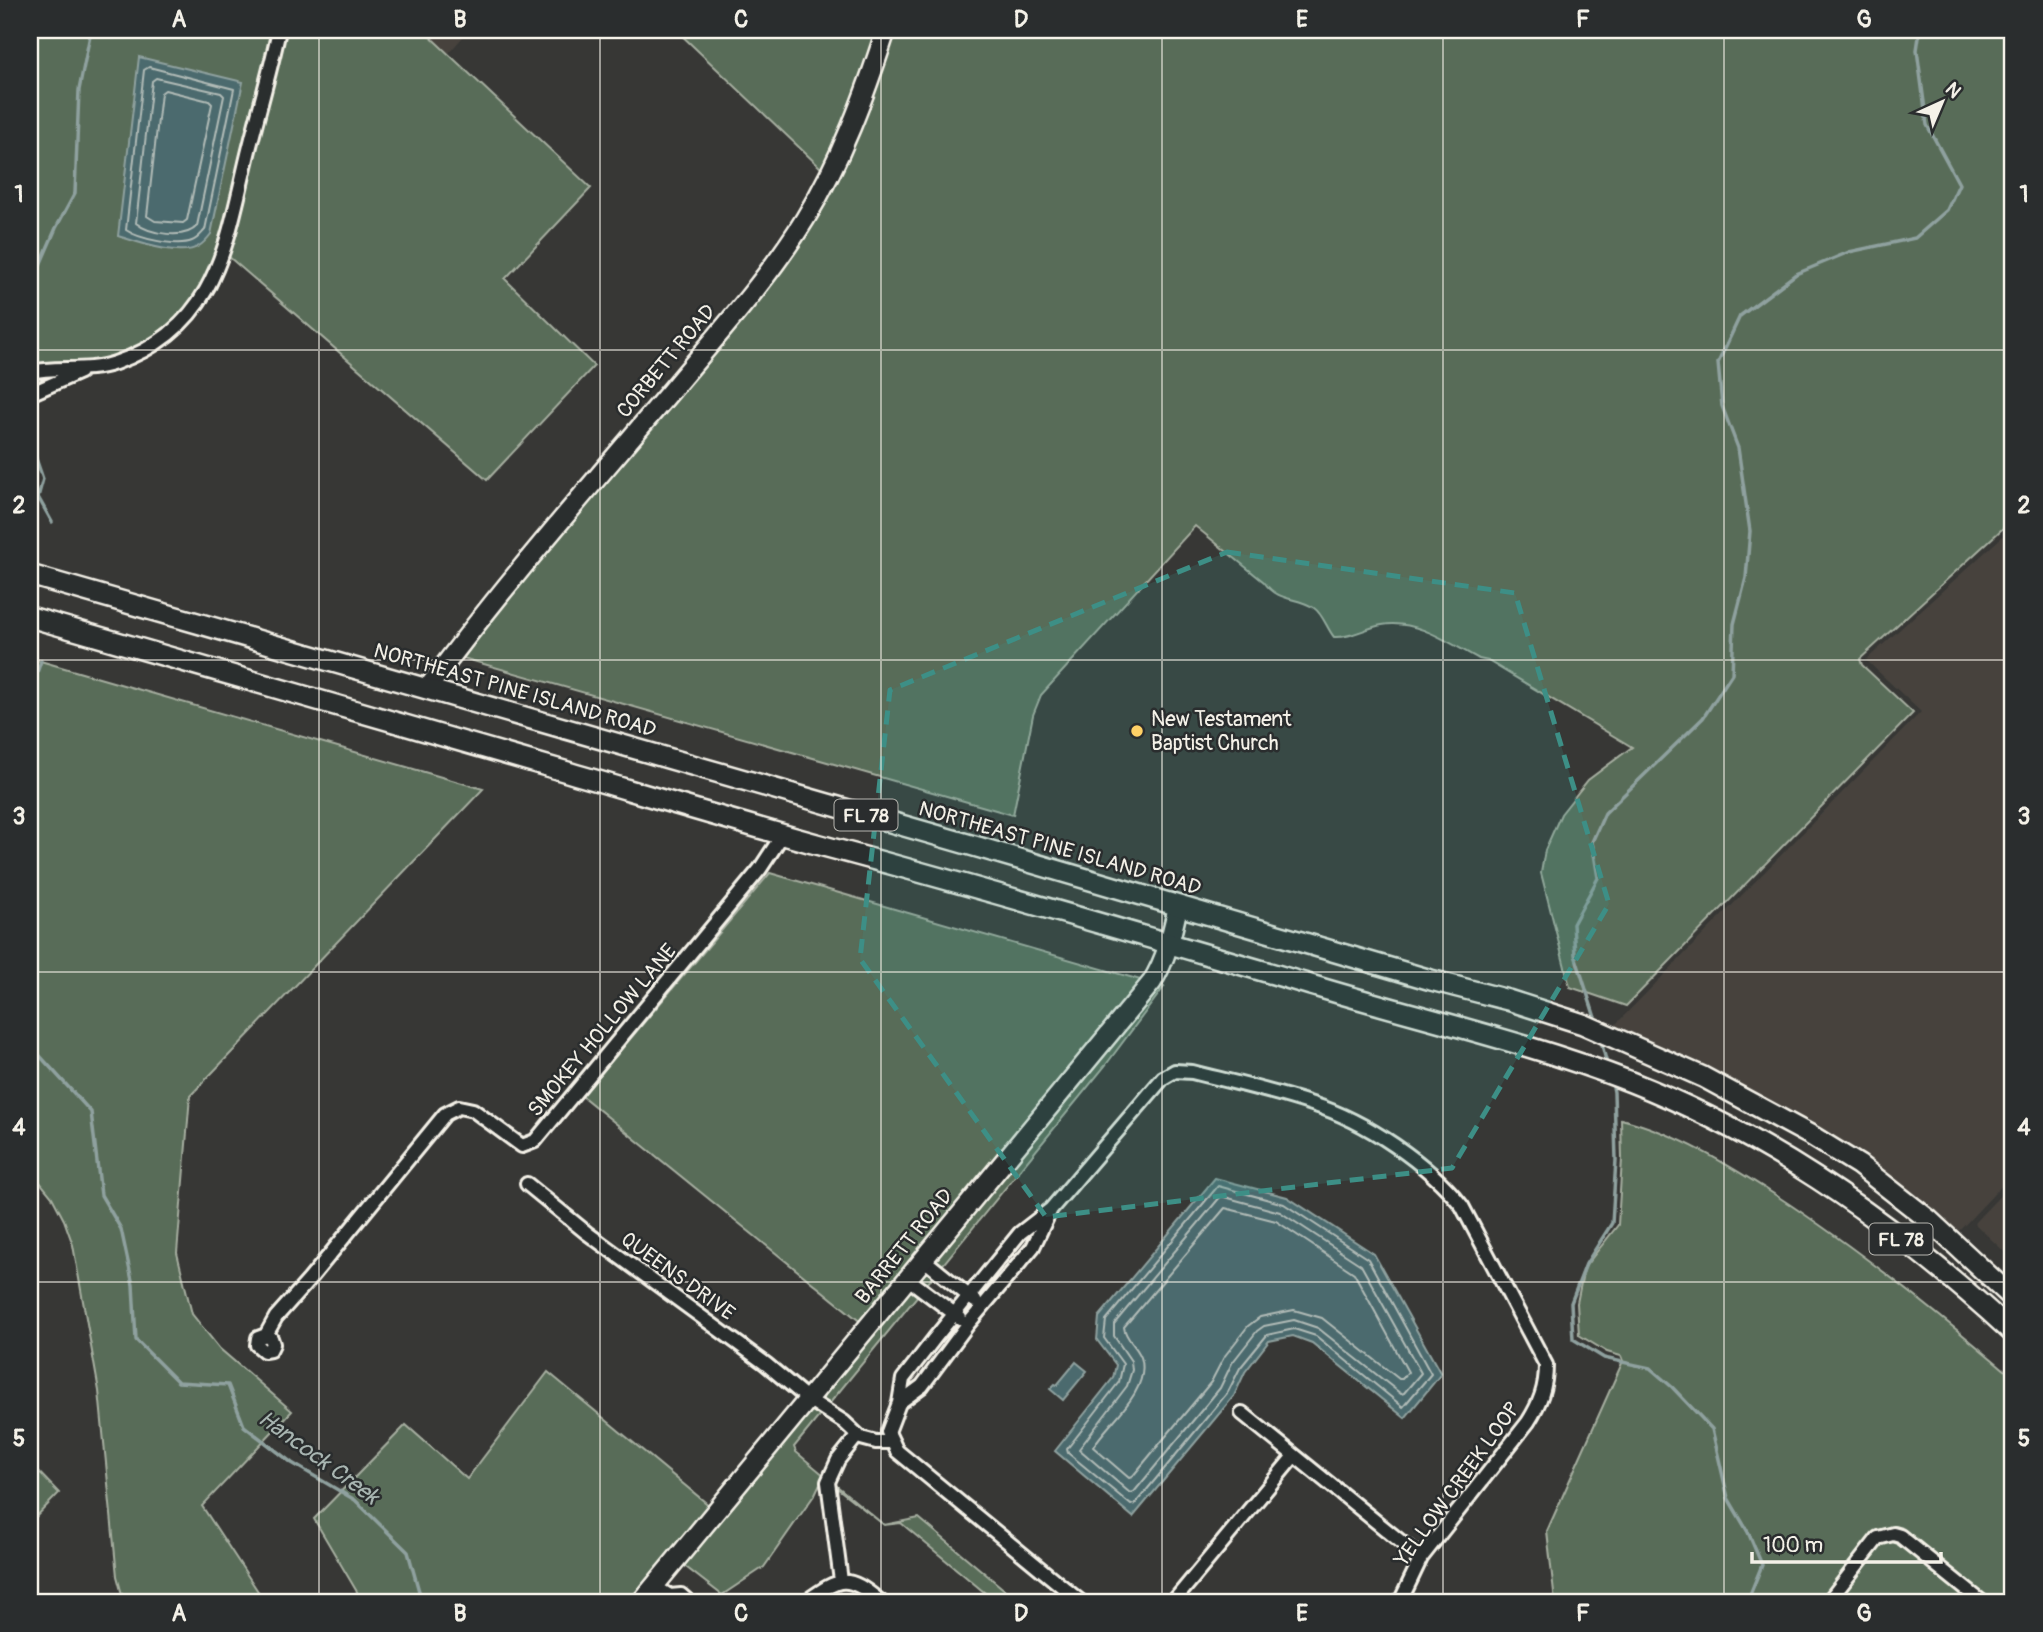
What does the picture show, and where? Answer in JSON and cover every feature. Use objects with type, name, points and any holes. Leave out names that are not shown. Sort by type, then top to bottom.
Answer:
[{"type":"main road","name":"NORTHEAST PINE ISLAND ROAD","points":[[30,575],[1431,980],[1521,1003],[1583,1024],[1633,1044],[1735,1093],[1859,1165],[1929,1220],[2013,1298]]},
{"type":"main road","name":"FL 78","points":[[30,617],[783,834],[942,877],[1411,1015],[1523,1045],[1588,1067],[1632,1083],[1743,1135],[1813,1175],[1884,1226],[2013,1331]]},
{"type":"street","points":[[30,372],[87,369],[115,363],[156,342],[187,315],[211,284],[227,242],[279,30]]},
{"type":"street","name":"CORBETT ROAD","points":[[427,689],[468,632],[723,328],[789,243],[820,192],[852,127],[886,30]]},
{"type":"street","points":[[30,394],[87,369]]},
{"type":"street","name":"SMOKEY HOLLOW LANE","points":[[266,1335],[276,1317],[445,1114],[459,1107],[473,1110],[522,1146],[535,1141],[760,869],[783,834]]},
{"type":"street","name":"BARRETT ROAD","points":[[641,1602],[665,1595],[807,1399],[1152,982],[1170,943],[1178,905]]},
{"type":"street","name":"YELLOW CREEK LOOP","points":[[1051,1209],[1163,1078],[1175,1071],[1192,1072],[1313,1104],[1348,1118],[1417,1160],[1445,1185],[1462,1206],[1546,1365],[1546,1382],[1541,1401],[1528,1422],[1421,1558],[1400,1602]]},
{"type":"street","name":"QUEENS DRIVE","points":[[527,1184],[587,1233],[858,1435]]},
{"type":"street","points":[[1051,1209],[1020,1233],[919,1357],[903,1379],[900,1403],[888,1432],[897,1451],[1081,1602]]},
{"type":"street","points":[[900,1403],[922,1386],[968,1324],[1032,1247],[1051,1209]]},
{"type":"street","points":[[1006,1250],[1019,1262]]},
{"type":"street","points":[[923,1259],[983,1308]]},
{"type":"street","points":[[907,1278],[968,1324]]},
{"type":"street","points":[[919,1357],[935,1370]]},
{"type":"street","points":[[1241,1413],[1421,1558]]},
{"type":"street","points":[[841,1581],[828,1482],[838,1460],[858,1435],[876,1441],[893,1442]]},
{"type":"street","points":[[1173,1602],[1294,1455]]},
{"type":"street","points":[[1828,1602],[1878,1538],[1894,1534],[1982,1602]]},
{"type":"street","points":[[805,1602],[841,1581],[852,1581],[881,1602]]},
{"type":"street","points":[[665,1595],[681,1595],[689,1602]]},
{"type":"highlighted area","points":[[1227,552],[1515,593],[1609,904],[1452,1168],[1046,1217],[860,959],[890,690]]},
{"type":"shaded area","points":[[423,30],[469,30],[448,54]]},
{"type":"shaded area","points":[[2013,527],[2013,1174],[1959,1231],[1856,1153],[1688,1058],[1615,1025],[1921,712],[1866,660]]},
{"type":"shaded area","points":[[2013,1182],[2013,1260],[1974,1223]]},
{"type":"green space","points":[[30,30],[423,30],[591,188],[505,279],[594,366],[487,480],[229,257],[216,289],[205,304],[190,320],[143,354],[30,384]]},
{"type":"green space","points":[[676,30],[879,30],[858,93],[823,170]]},
{"type":"green space","points":[[893,30],[2013,30],[2013,519],[1860,659],[1862,665],[1913,713],[1626,1006],[1570,987],[1541,873],[1545,850],[1561,814],[1588,780],[1632,747],[1488,661],[1420,629],[1395,624],[1382,625],[1334,637],[1314,608],[1270,589],[1195,526],[1041,695],[1033,715],[1013,815],[459,657],[763,290]]},
{"type":"green space","points":[[30,658],[483,789],[190,1096],[177,1253],[192,1314],[220,1349],[292,1411],[202,1506],[265,1602],[124,1602],[117,1576],[99,1391],[73,1245],[52,1197],[30,1170]]},
{"type":"green space","points":[[770,873],[1144,981],[862,1323],[582,1096]]},
{"type":"green space","points":[[1158,985],[1164,987],[1105,1066],[794,1447],[796,1452],[884,1525],[823,1477],[815,1494],[764,1567],[722,1595],[682,1564]]},
{"type":"green space","points":[[1621,1119],[1682,1141],[1777,1196],[1898,1283],[2013,1377],[2013,1602],[1555,1602],[1547,1531],[1623,1361],[1621,1356],[1607,1352],[1579,1335],[1577,1303],[1584,1268],[1618,1225],[1622,1159]]},
{"type":"green space","points":[[548,1372],[711,1507],[632,1602],[363,1602],[314,1519],[406,1425],[467,1479]]},
{"type":"green space","points":[[30,1463],[59,1493],[30,1523]]},
{"type":"green space","points":[[919,1518],[1019,1602],[996,1602],[901,1523],[884,1525]]},
{"type":"water","points":[[139,57],[243,82],[211,234],[201,245],[191,249],[170,250],[118,236]]},
{"type":"water","points":[[1215,1178],[1287,1197],[1374,1254],[1441,1374],[1405,1418],[1312,1343],[1293,1336],[1269,1341],[1245,1372],[1234,1396],[1133,1517],[1055,1451],[1113,1378],[1116,1365],[1097,1340],[1099,1317]]},
{"type":"water","points":[[1076,1362],[1087,1371],[1063,1400],[1050,1389],[1057,1385]]},
{"type":"waterway","name":"Hancock Creek","points":[[30,288],[56,228],[75,193],[79,90],[91,30]]},
{"type":"waterway","points":[[1597,1024],[1575,955],[1573,924],[1598,878],[1592,842],[1605,813],[1703,718],[1732,674],[1734,624],[1746,578],[1750,531],[1738,448],[1722,406],[1718,363],[1740,316],[1796,274],[1849,252],[1915,238],[1947,210],[1959,184],[1927,125],[1917,50],[1920,30]]},
{"type":"waterway","name":"Hancock Creek","points":[[30,441],[43,479],[38,497],[52,522]]},
{"type":"waterway","name":"Hancock Creek","points":[[30,693],[41,661]]},
{"type":"waterway","points":[[1601,1041],[1607,1064]]},
{"type":"waterway","name":"Hancock Creek","points":[[30,1045],[91,1112],[101,1195],[121,1229],[133,1285],[136,1340],[178,1382],[228,1385],[244,1426],[292,1463],[355,1500],[408,1552],[422,1602]]},
{"type":"waterway","points":[[1612,1082],[1616,1160],[1612,1223],[1586,1264],[1571,1303],[1573,1339],[1604,1358],[1650,1368],[1712,1429],[1728,1498],[1748,1532],[1762,1565],[1747,1602]]},
{"type":"place","name":"New Testament Baptist Church","points":[[1137,731]]}]
